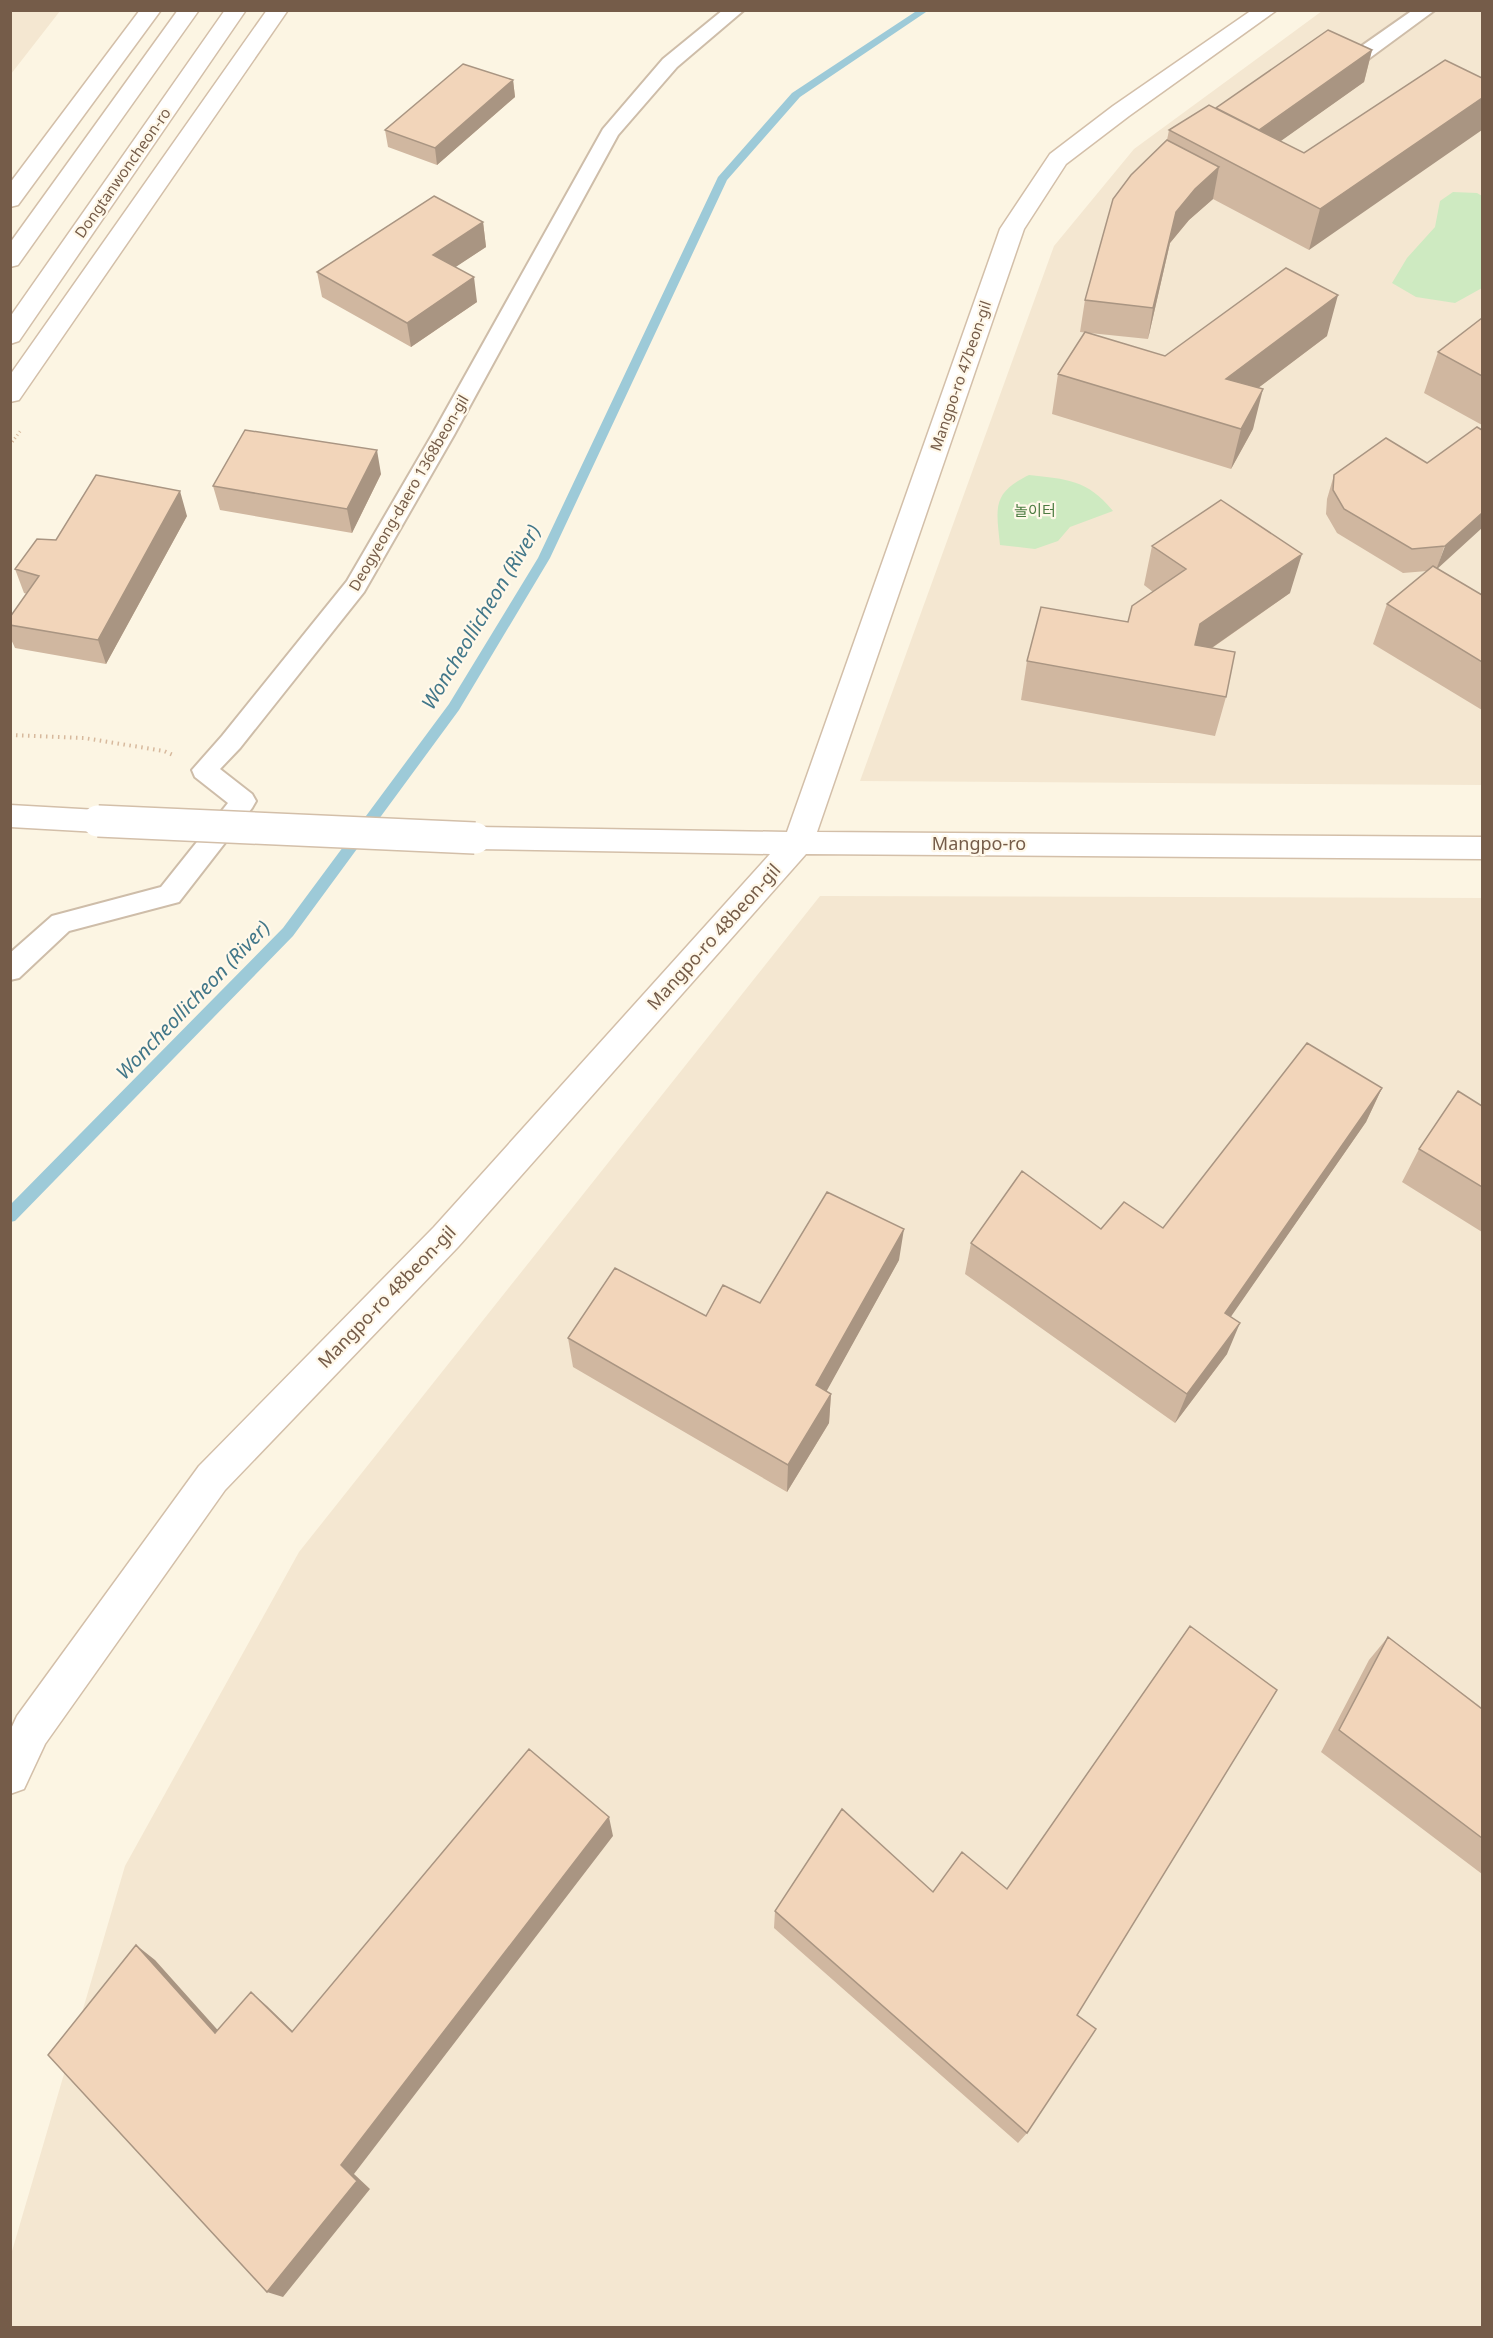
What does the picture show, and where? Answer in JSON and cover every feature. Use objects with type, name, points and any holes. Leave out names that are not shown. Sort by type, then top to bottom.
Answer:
[{"type":"street","points":[[10,200],[151,10]]},
{"type":"street","points":[[10,260],[189,10]]},
{"type":"street","name":"Dongtanwoncheon-ro","points":[[10,336],[236,10]]},
{"type":"street","points":[[10,394],[278,10]]},
{"type":"street","name":"Mangpo-ro 47beon-gil","points":[[798,843],[1012,229],[1058,159],[1121,111],[1267,10]]},
{"type":"street","name":"Mangpo-ro","points":[[10,816],[476,838],[1482,848]]},
{"type":"street","name":"Mangpo-ro 48beon-gil","points":[[10,1775],[31,1730],[212,1478],[446,1237],[798,843]]},
{"type":"lane","name":"Deogyeong-daero 1368beon-gil","points":[[204,770],[231,742],[356,586],[443,435],[610,133],[670,63],[735,10]]},
{"type":"lane","points":[[1360,56],[1426,10]]},
{"type":"lane","points":[[10,970],[61,923],[170,895],[243,801],[204,770]]},
{"type":"path","points":[[10,735],[84,738],[164,751],[204,770]]},
{"type":"shaded area","points":[[10,11],[60,11],[11,74]]},
{"type":"shaded area","points":[[1322,11],[1482,11],[1482,785],[860,781],[1054,246],[1134,149]]},
{"type":"shaded area","points":[[820,896],[1482,898],[1482,2327],[11,2328],[10,2258],[125,1866],[299,1552]]},
{"type":"green space","points":[[1453,192],[1477,193],[1482,196],[1482,288],[1455,303],[1416,297],[1392,283],[1407,258],[1435,227],[1440,201]]},
{"type":"green space","name":"놀이터","points":[[1029,475],[1076,483],[1095,493],[1113,511],[1070,527],[1058,541],[1035,549],[1000,545],[999,502],[1008,488]]},
{"type":"building","points":[[1328,30],[1372,50],[1259,130],[1216,108]]},
{"type":"building","points":[[1445,60],[1482,78],[1482,98],[1320,209],[1169,130],[1209,105],[1304,153]]},
{"type":"building","points":[[463,64],[513,80],[435,148],[385,130]]},
{"type":"building","points":[[1167,140],[1219,167],[1195,189],[1176,212],[1153,308],[1085,300],[1113,199],[1131,175]]},
{"type":"building","points":[[434,196],[483,222],[433,255],[474,277],[407,323],[317,272]]},
{"type":"building","points":[[1286,268],[1338,295],[1226,379],[1263,389],[1241,429],[1058,374],[1085,332],[1165,356]]},
{"type":"building","points":[[1482,318],[1482,376],[1438,352]]},
{"type":"building","points":[[1477,427],[1482,430],[1482,513],[1445,546],[1412,549],[1344,509],[1333,490],[1334,475],[1386,438],[1427,463]]},
{"type":"building","points":[[245,430],[377,450],[347,509],[213,486]]},
{"type":"building","points":[[96,475],[180,491],[98,640],[10,625],[10,617],[39,576],[15,569],[37,539],[56,540]]},
{"type":"building","points":[[1221,500],[1302,554],[1200,624],[1195,645],[1235,652],[1226,697],[1027,661],[1041,607],[1128,622],[1132,606],[1186,569],[1152,546]]},
{"type":"building","points":[[1433,566],[1482,595],[1482,662],[1387,604]]},
{"type":"building","points":[[1307,1043],[1382,1088],[1225,1313],[1240,1323],[1187,1394],[971,1243],[1022,1171],[1101,1229],[1124,1202],[1163,1228]]},
{"type":"building","points":[[1458,1091],[1482,1106],[1482,1187],[1419,1149]]},
{"type":"building","points":[[827,1192],[904,1229],[816,1385],[831,1394],[788,1465],[568,1338],[615,1268],[706,1316],[723,1285],[760,1303]]},
{"type":"building","points":[[1190,1626],[1277,1690],[1077,2015],[1096,2029],[1027,2133],[775,1911],[842,1809],[933,1892],[962,1852],[1007,1889]]},
{"type":"building","points":[[1388,1637],[1482,1709],[1482,1838],[1339,1730]]},
{"type":"building","points":[[529,1749],[609,1817],[341,2165],[357,2181],[267,2292],[48,2055],[136,1945],[215,2033],[251,1992],[292,2032]]},
{"type":"waterway","name":"Woncheollicheon (River)","points":[[10,1216],[288,932],[454,707],[544,558],[722,179],[796,95],[925,10]]}]
